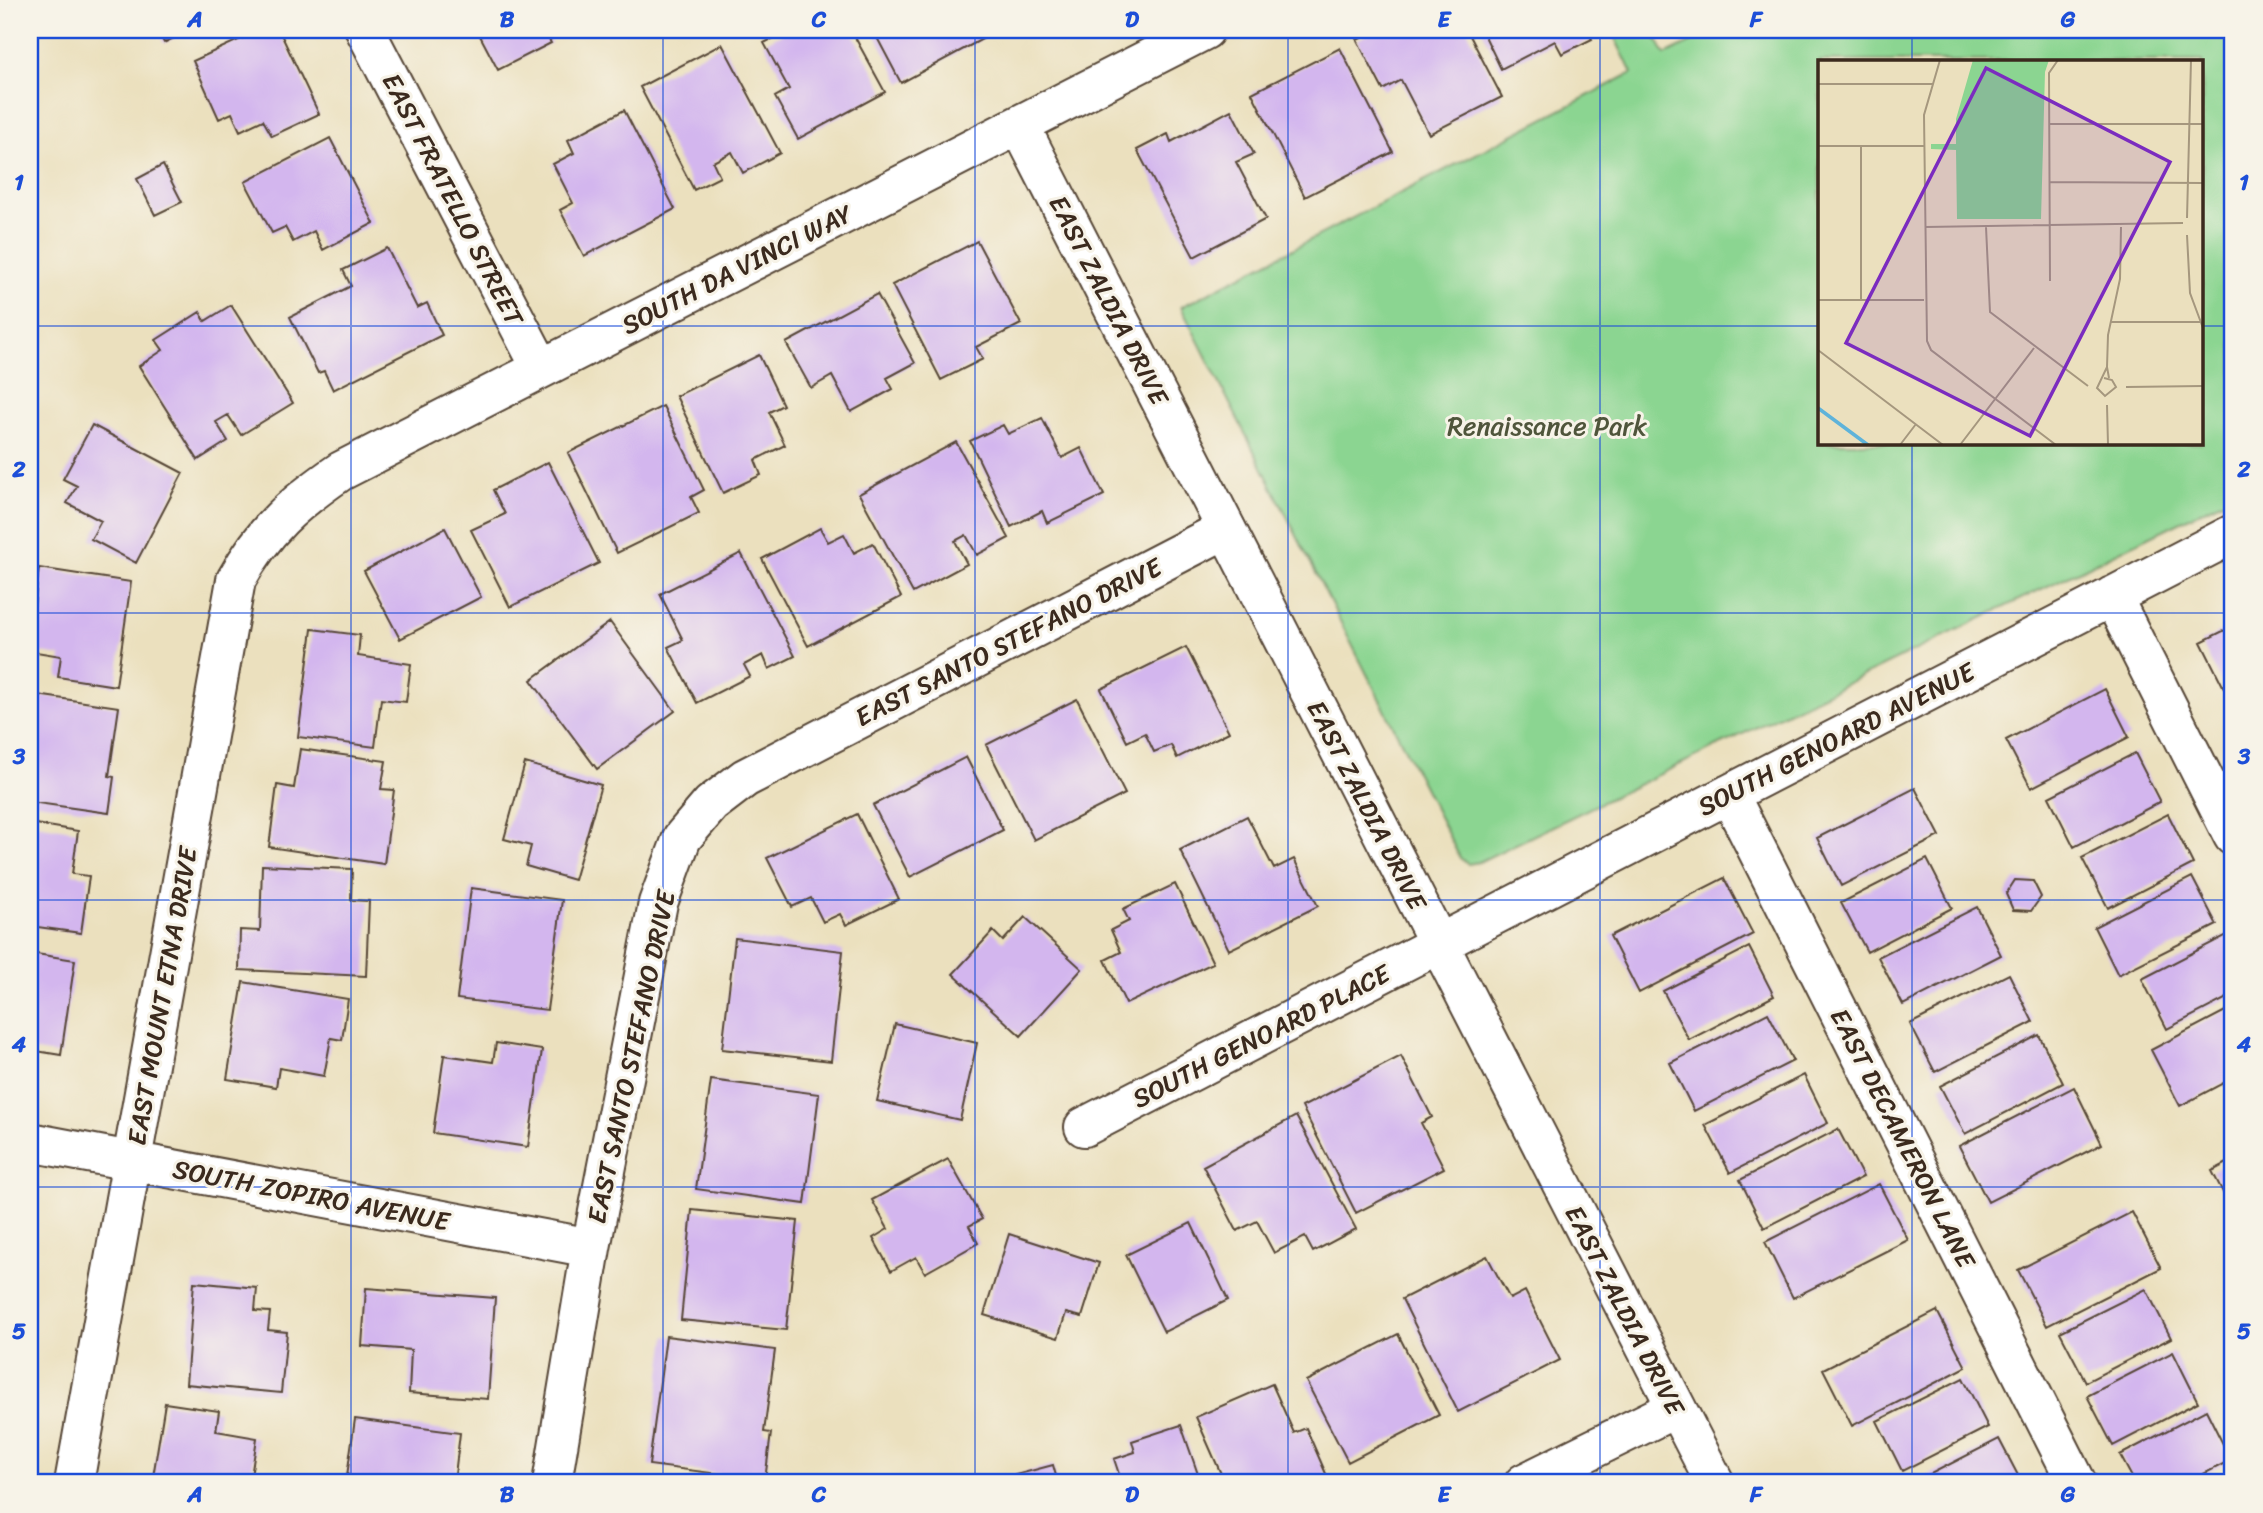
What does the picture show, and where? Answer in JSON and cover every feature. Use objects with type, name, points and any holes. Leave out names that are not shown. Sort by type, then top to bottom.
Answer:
[{"type":"street","name":"EAST FRATELLO STREET","points":[[365,30],[541,368]]},
{"type":"street","name":"SOUTH DA VINCI WAY","points":[[277,520],[307,494],[341,471],[1205,30]]},
{"type":"street","name":"EAST ZALDIA DRIVE","points":[[1020,126],[1715,1483]]},
{"type":"street","name":"EAST MOUNT ETNA DRIVE","points":[[74,1483],[236,580],[254,549],[277,520]]},
{"type":"street","name":"EAST SANTO STEFANO DRIVE","points":[[552,1483],[591,1248],[659,904],[682,838],[711,804],[745,778],[1226,529]]},
{"type":"street","name":"SOUTH GENOARD AVENUE","points":[[1438,944],[2233,534]]},
{"type":"street","points":[[2112,596],[2233,836]]},
{"type":"street","name":"EAST DECAMERON LANE","points":[[1729,794],[2077,1483]]},
{"type":"street","name":"SOUTH GENOARD PLACE","points":[[1084,1127],[1438,944]]},
{"type":"street","name":"SOUTH ZOPIRO AVENUE","points":[[30,1142],[591,1248]]},
{"type":"street","points":[[1524,1483],[1676,1408]]},
{"type":"green space","name":"Renaissance Park","points":[[1611,30],[1652,30],[1665,55],[1717,30],[2233,30],[2233,496],[1479,862],[1468,864],[1460,858],[1181,307],[1632,73]]},
{"type":"building","points":[[157,30],[190,30],[164,43]]},
{"type":"building","points":[[260,30],[279,30],[319,114],[272,136],[263,120],[240,131],[232,113],[219,119],[193,61]]},
{"type":"building","points":[[477,30],[543,30],[551,43],[498,70]]},
{"type":"building","points":[[789,30],[851,30],[885,92],[798,139],[775,97],[789,89],[764,43]]},
{"type":"building","points":[[873,30],[999,30],[901,83]]},
{"type":"building","points":[[1377,30],[1467,30],[1502,97],[1429,134],[1401,80],[1383,90],[1357,40]]},
{"type":"building","points":[[1482,30],[1587,30],[1592,39],[1562,54],[1555,41],[1501,69]]},
{"type":"building","points":[[722,44],[780,153],[743,173],[732,152],[713,162],[720,177],[694,190],[640,87]]},
{"type":"building","points":[[1340,48],[1393,152],[1305,197],[1252,93]]},
{"type":"building","points":[[624,110],[675,209],[584,256],[560,210],[573,203],[553,164],[574,153],[568,140]]},
{"type":"building","points":[[1231,110],[1254,154],[1236,162],[1266,219],[1194,257],[1137,150],[1168,134],[1171,142]]},
{"type":"building","points":[[330,138],[374,223],[323,250],[314,231],[293,242],[285,227],[272,233],[245,182]]},
{"type":"building","points":[[163,165],[182,202],[155,215],[137,179]]},
{"type":"building","points":[[977,241],[1021,324],[976,347],[983,359],[941,380],[892,285]]},
{"type":"building","points":[[387,248],[417,308],[427,303],[442,335],[333,390],[324,371],[318,373],[290,317],[351,286],[343,270]]},
{"type":"building","points":[[877,294],[915,363],[887,378],[893,389],[851,412],[832,376],[811,388],[786,343]]},
{"type":"building","points":[[231,305],[293,403],[241,435],[228,415],[216,422],[228,441],[198,460],[139,366],[163,350],[156,340],[200,312],[205,321]]},
{"type":"building","points":[[759,355],[783,405],[769,412],[785,445],[755,460],[761,475],[723,493],[676,396]]},
{"type":"building","points":[[663,406],[704,490],[691,497],[699,513],[617,553],[568,453]]},
{"type":"building","points":[[1042,418],[1062,458],[1081,448],[1104,495],[1047,523],[1042,511],[1011,527],[970,441],[1003,425],[1008,434]]},
{"type":"building","points":[[92,425],[183,473],[136,563],[91,539],[101,521],[67,503],[77,486],[63,479]]},
{"type":"building","points":[[956,442],[1009,538],[977,555],[966,535],[955,541],[967,564],[913,593],[859,494]]},
{"type":"building","points":[[548,462],[599,563],[510,607],[471,530],[505,514],[493,490]]},
{"type":"building","points":[[445,528],[481,597],[400,639],[364,571]]},
{"type":"building","points":[[820,528],[828,542],[844,534],[854,553],[873,543],[901,597],[808,646],[762,559]]},
{"type":"building","points":[[741,553],[795,656],[769,669],[763,655],[744,665],[750,676],[697,703],[668,647],[683,640],[660,594]]},
{"type":"building","points":[[39,568],[131,582],[116,686],[58,677],[61,656],[30,651]]},
{"type":"building","points":[[610,622],[675,711],[597,769],[531,680]]},
{"type":"building","points":[[2233,626],[2233,686],[2225,690],[2201,642]]},
{"type":"building","points":[[312,629],[360,635],[358,656],[411,664],[406,702],[381,699],[375,747],[298,737]]},
{"type":"building","points":[[1186,647],[1229,732],[1177,758],[1171,745],[1154,752],[1145,733],[1127,742],[1101,689]]},
{"type":"building","points":[[2105,689],[2129,737],[2031,788],[2006,740]]},
{"type":"building","points":[[37,695],[119,707],[109,776],[114,777],[109,813],[30,802],[30,712],[34,713]]},
{"type":"building","points":[[1077,699],[1125,794],[1034,840],[986,745]]},
{"type":"building","points":[[300,749],[386,761],[381,789],[394,790],[384,864],[269,847],[277,785],[294,788]]},
{"type":"building","points":[[2135,753],[2160,802],[2074,847],[2049,797]]},
{"type":"building","points":[[966,757],[1003,830],[910,877],[873,805]]},
{"type":"building","points":[[525,763],[601,785],[574,880],[526,866],[531,846],[504,839]]},
{"type":"building","points":[[1915,788],[1940,836],[1841,886],[1817,838]]},
{"type":"building","points":[[857,814],[899,899],[846,925],[840,914],[823,922],[811,898],[792,907],[767,858]]},
{"type":"building","points":[[2168,814],[2193,864],[2108,908],[2082,858]]},
{"type":"building","points":[[1247,816],[1274,869],[1294,859],[1318,906],[1229,950],[1180,850]]},
{"type":"building","points":[[30,823],[78,831],[72,874],[89,876],[81,933],[30,926]]},
{"type":"building","points":[[1927,859],[1952,908],[1867,952],[1841,903]]},
{"type":"building","points":[[262,865],[352,869],[351,900],[369,901],[366,976],[239,970],[240,930],[260,931]]},
{"type":"building","points":[[2192,877],[2217,925],[2118,975],[2094,927]]},
{"type":"building","points":[[1724,878],[1753,934],[1639,993],[1610,936]]},
{"type":"building","points":[[2015,880],[2033,881],[2041,897],[2031,911],[2013,910],[2006,894]]},
{"type":"building","points":[[1175,884],[1213,963],[1126,1004],[1105,960],[1121,952],[1111,930],[1129,921],[1123,909]]},
{"type":"building","points":[[471,888],[562,900],[547,1010],[457,999]]},
{"type":"building","points":[[1977,907],[2001,955],[1903,1005],[1878,957]]},
{"type":"building","points":[[1025,917],[1082,969],[1021,1036],[953,974],[993,931],[1003,941]]},
{"type":"building","points":[[2227,935],[2233,947],[2233,995],[2167,1029],[2142,979]]},
{"type":"building","points":[[735,938],[843,951],[831,1061],[722,1049]]},
{"type":"building","points":[[1749,947],[1774,996],[1689,1040],[1663,991]]},
{"type":"building","points":[[30,953],[75,960],[61,1055],[30,1050]]},
{"type":"building","points":[[2009,974],[2033,1022],[1935,1072],[1910,1024]]},
{"type":"building","points":[[243,982],[348,999],[342,1040],[331,1038],[324,1076],[279,1068],[276,1087],[227,1079]]},
{"type":"building","points":[[2233,1007],[2233,1078],[2180,1106],[2151,1050]]},
{"type":"building","points":[[1768,1013],[1793,1061],[1694,1111],[1670,1063]]},
{"type":"building","points":[[895,1024],[977,1043],[960,1120],[877,1101]]},
{"type":"building","points":[[2039,1035],[2063,1083],[1965,1134],[1940,1086]]},
{"type":"building","points":[[496,1043],[542,1050],[528,1147],[433,1133],[444,1055],[493,1062]]},
{"type":"building","points":[[1401,1056],[1432,1117],[1421,1123],[1444,1168],[1356,1213],[1302,1107]]},
{"type":"building","points":[[1804,1075],[1828,1123],[1730,1173],[1705,1125]]},
{"type":"building","points":[[711,1080],[819,1094],[805,1204],[696,1189]]},
{"type":"building","points":[[2074,1087],[2102,1144],[1988,1202],[1959,1146]]},
{"type":"building","points":[[1296,1116],[1356,1229],[1313,1252],[1305,1237],[1274,1253],[1257,1221],[1237,1231],[1203,1166]]},
{"type":"building","points":[[1838,1129],[1863,1177],[1764,1228],[1740,1180]]},
{"type":"building","points":[[948,1159],[982,1219],[969,1226],[978,1243],[925,1273],[916,1257],[891,1271],[873,1238],[888,1229],[872,1200]]},
{"type":"building","points":[[2233,1160],[2233,1212],[2212,1171]]},
{"type":"building","points":[[1879,1184],[1908,1240],[1793,1298],[1765,1242]]},
{"type":"building","points":[[692,1210],[798,1221],[786,1330],[681,1320]]},
{"type":"building","points":[[2132,1212],[2161,1268],[2047,1326],[2018,1270]]},
{"type":"building","points":[[1191,1223],[1228,1300],[1164,1332],[1126,1255]]},
{"type":"building","points":[[1009,1234],[1099,1263],[1082,1317],[1066,1313],[1058,1338],[984,1315]]},
{"type":"building","points":[[1487,1256],[1510,1299],[1525,1291],[1560,1360],[1458,1412],[1402,1299]]},
{"type":"building","points":[[194,1282],[257,1288],[255,1311],[270,1312],[268,1330],[287,1332],[281,1393],[186,1384]]},
{"type":"building","points":[[366,1288],[495,1298],[488,1399],[409,1393],[411,1350],[362,1346]]},
{"type":"building","points":[[2146,1289],[2171,1338],[2086,1382],[2060,1332]]},
{"type":"building","points":[[1937,1311],[1966,1367],[1852,1426],[1823,1369]]},
{"type":"building","points":[[1398,1334],[1439,1415],[1348,1462],[1306,1381]]},
{"type":"building","points":[[666,1336],[775,1350],[764,1432],[771,1433],[765,1480],[649,1465]]},
{"type":"building","points":[[2173,1352],[2198,1402],[2113,1446],[2087,1396]]},
{"type":"building","points":[[1963,1378],[1988,1427],[1902,1471],[1877,1421]]},
{"type":"building","points":[[1272,1384],[1294,1433],[1306,1428],[1327,1476],[1309,1483],[1225,1483],[1196,1417]]},
{"type":"building","points":[[165,1403],[219,1411],[216,1431],[257,1438],[250,1483],[152,1483]]},
{"type":"building","points":[[2206,1410],[2231,1460],[2186,1483],[2135,1483],[2120,1455]]},
{"type":"building","points":[[355,1419],[460,1433],[454,1483],[346,1483]]},
{"type":"building","points":[[1181,1425],[1201,1483],[1122,1483],[1114,1459],[1135,1452],[1132,1441]]},
{"type":"building","points":[[1999,1439],[2022,1483],[1913,1483]]},
{"type":"building","points":[[1053,1465],[1058,1483],[989,1483],[989,1482]]}]
